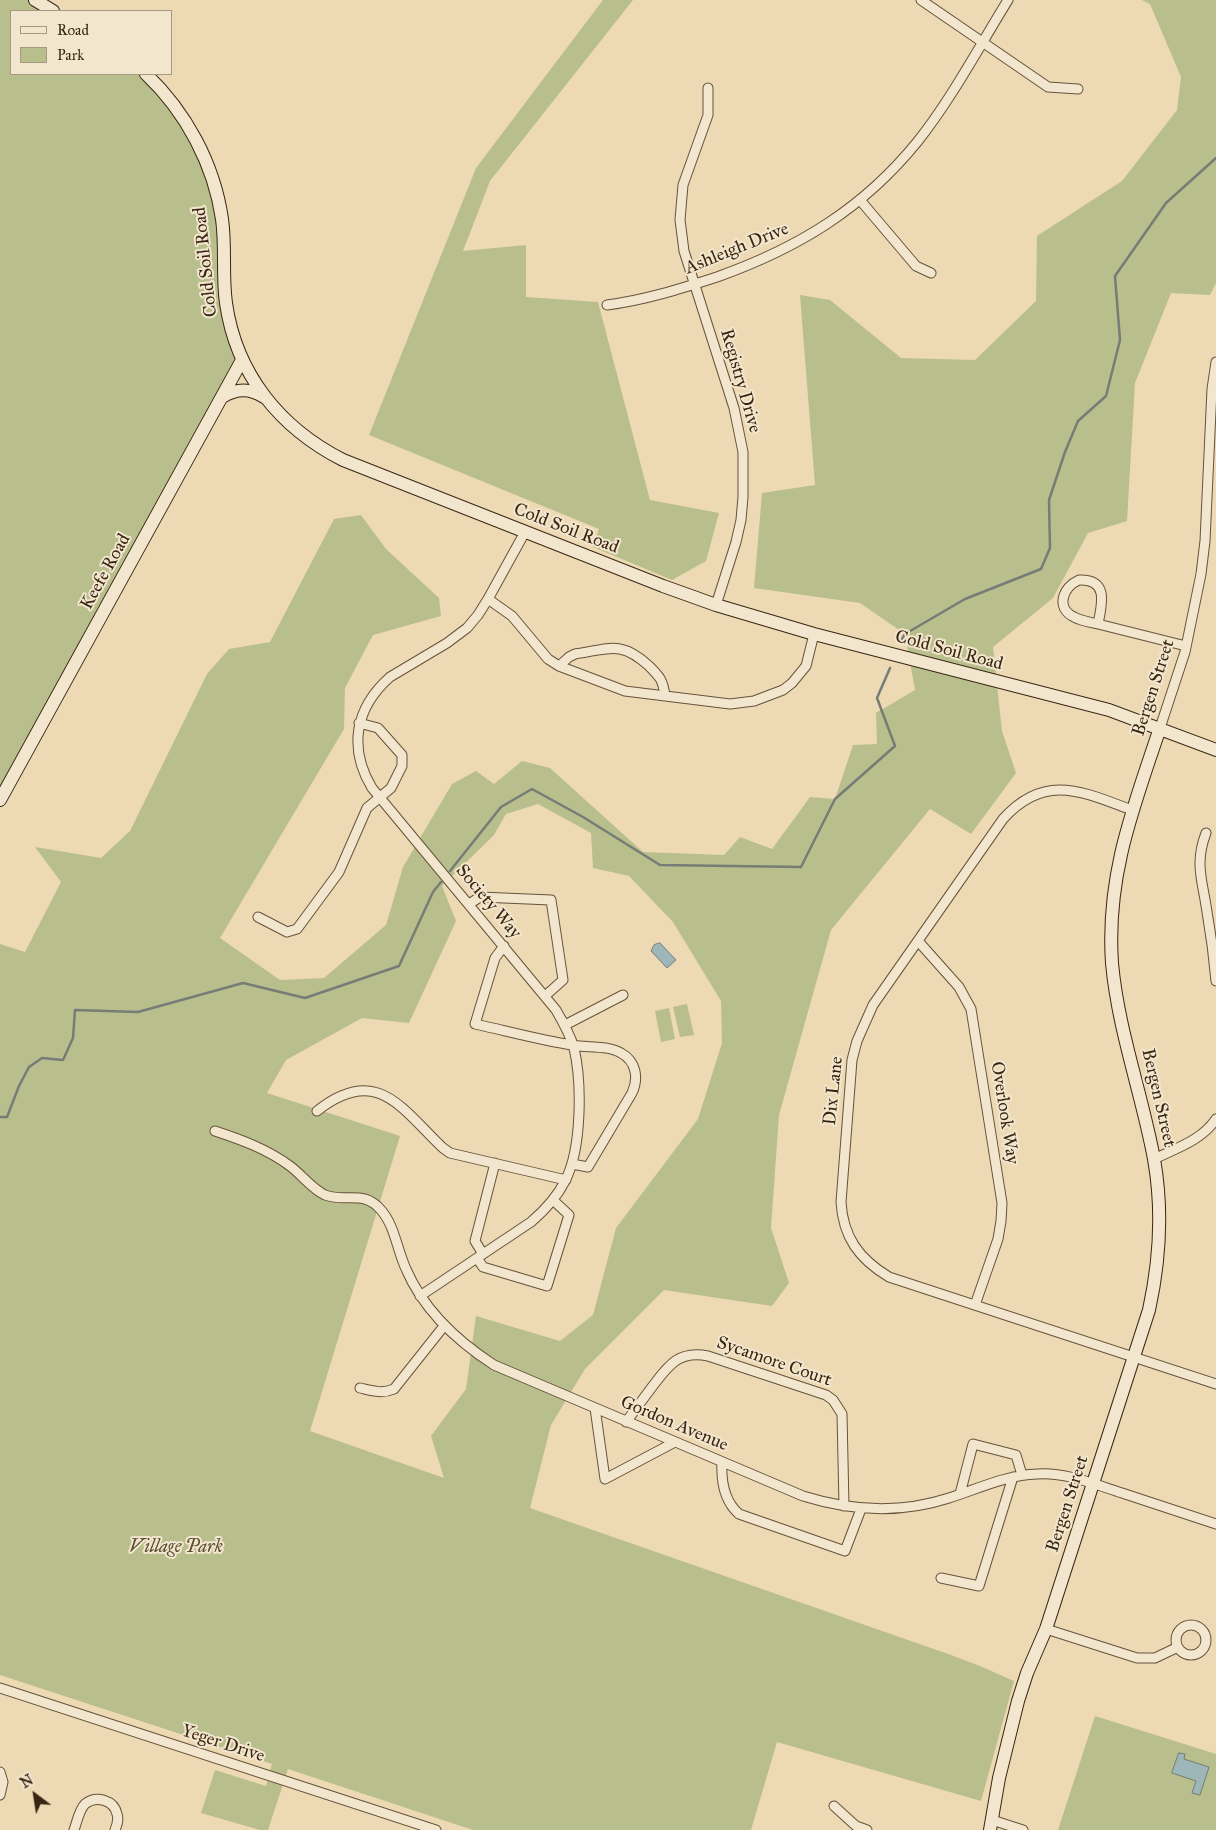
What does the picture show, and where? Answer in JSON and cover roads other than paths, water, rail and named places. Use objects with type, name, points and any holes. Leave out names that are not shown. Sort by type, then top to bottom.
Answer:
[{"type":"street","points":[[35,0],[51,10]]},
{"type":"street","points":[[921,0],[1048,87],[1078,89]]},
{"type":"street","name":"Ashleigh Drive","points":[[607,305],[657,296],[752,264],[785,249],[832,221],[860,200],[880,182],[935,118],[1008,0]]},
{"type":"street","name":"Cold Soil Road","points":[[147,75],[181,114],[202,152],[210,172],[222,218],[227,308],[235,342],[242,360],[266,399],[280,416],[296,431],[328,452],[343,460],[525,532],[716,605],[814,634],[1106,710],[1160,728],[1216,750]]},
{"type":"street","name":"Registry Drive","points":[[708,88],[708,115],[688,168],[680,202],[681,236],[694,285],[734,408],[743,452],[744,482],[741,520],[736,542],[716,605]]},
{"type":"street","points":[[860,200],[916,266],[930,273]]},
{"type":"street","name":"Keefe Road","points":[[0,800],[242,360]]},
{"type":"street","name":"Bergen Street","points":[[991,1825],[998,1778],[1018,1702],[1027,1673],[1046,1630],[1149,1310],[1159,1254],[1159,1192],[1154,1159],[1117,996],[1112,965],[1112,914],[1121,849],[1186,646],[1195,608],[1205,541],[1215,368]]},
{"type":"street","points":[[222,397],[244,389],[258,393],[266,399]]},
{"type":"street","name":"Society Way","points":[[420,1296],[531,1222],[553,1200],[566,1180],[577,1142],[576,1061],[573,1046],[565,1025],[545,996],[379,798],[365,777],[360,764],[358,750],[359,723],[366,706],[390,677],[455,638],[478,615],[525,532]]},
{"type":"street","points":[[1098,624],[1103,600],[1102,593],[1093,582],[1086,580],[1072,583],[1068,587],[1063,599],[1067,612],[1072,616],[1098,624],[1186,646]]},
{"type":"street","points":[[488,599],[512,616],[548,659],[559,666],[625,691],[730,704],[743,704],[783,690],[799,676],[809,657],[814,634]]},
{"type":"street","points":[[559,666],[575,654],[615,648],[621,649],[637,655],[660,677],[666,696]]},
{"type":"street","points":[[258,917],[287,932],[297,929],[339,872],[367,808],[391,788],[402,766],[402,755],[378,728],[359,723]]},
{"type":"street","name":"Dix Lane","points":[[1132,810],[1079,791],[1066,789],[1043,792],[1020,803],[1004,819],[873,1005],[857,1041],[851,1070],[841,1202],[842,1213],[851,1240],[862,1256],[877,1270],[889,1277],[1216,1384]]},
{"type":"street","points":[[1206,834],[1201,847],[1199,870],[1207,909],[1216,981]]},
{"type":"street","points":[[468,904],[480,897],[551,900],[563,980],[545,996]]},
{"type":"street","name":"Overlook Way","points":[[918,941],[960,987],[971,1009],[999,1181],[1002,1203],[1000,1230],[975,1305]]},
{"type":"street","points":[[504,946],[496,958],[475,1024],[573,1046],[614,1050],[622,1053],[632,1064],[636,1080],[632,1093],[588,1167],[572,1164]]},
{"type":"street","points":[[565,1025],[623,995]]},
{"type":"street","points":[[317,1111],[342,1095],[354,1091],[375,1091],[393,1100],[450,1153],[566,1180]]},
{"type":"street","points":[[1154,1159],[1197,1138],[1211,1127],[1216,1119]]},
{"type":"street","name":"Gordon Avenue","points":[[215,1131],[257,1146],[275,1156],[325,1195],[362,1198],[380,1208],[391,1225],[406,1270],[420,1296],[444,1326],[476,1353],[494,1365],[803,1496],[862,1509],[906,1508],[930,1504],[1018,1476],[1053,1474],[1070,1476],[1216,1524]]},
{"type":"street","points":[[495,1163],[475,1241],[482,1267],[547,1286],[569,1215],[553,1200]]},
{"type":"street","points":[[360,1388],[379,1393],[394,1389],[444,1326]]},
{"type":"street","name":"Sycamore Court","points":[[626,1422],[668,1367],[683,1356],[692,1354],[708,1356],[826,1395],[833,1400],[842,1414],[844,1506]]},
{"type":"street","points":[[595,1408],[605,1479],[675,1442]]},
{"type":"street","points":[[941,1578],[979,1586],[1018,1476],[1016,1455],[973,1444],[960,1494]]},
{"type":"street","points":[[722,1462],[722,1474],[728,1501],[740,1514],[836,1548],[845,1551],[862,1509]]},
{"type":"street","points":[[1046,1630],[1137,1658],[1155,1658],[1178,1647]]},
{"type":"street","name":"Yeger Drive","points":[[0,1688],[419,1827],[436,1830]]},
{"type":"street","points":[[0,1772],[3,1782],[0,1795]]},
{"type":"street","points":[[74,1830],[85,1804],[98,1799],[110,1803],[118,1814],[115,1830]]},
{"type":"street","points":[[834,1806],[856,1826],[866,1830]]},
{"type":"street","points":[[991,1825],[1023,1830]]},
{"type":"water","points":[[660,943],[676,960],[667,968],[651,951],[654,945]]},
{"type":"water","points":[[1179,1753],[1185,1754],[1184,1759],[1209,1767],[1200,1795],[1192,1793],[1196,1781],[1172,1773]]},
{"type":"waterway","points":[[902,639],[905,634],[965,599],[1041,569],[1050,548],[1049,500],[1065,452],[1078,421],[1106,396],[1120,340],[1115,276],[1166,203],[1216,158]]},
{"type":"waterway","points":[[450,871],[501,807],[532,789],[583,817],[660,865],[801,867],[835,799],[895,746],[877,698],[890,668]]},
{"type":"waterway","points":[[0,1117],[7,1117],[19,1086],[29,1067],[42,1058],[63,1060],[73,1038],[75,1010],[138,1012],[243,983],[305,998],[399,966],[433,892],[441,882]]},
{"type":"park label","name":"Village Park","points":[[176,1548]]}]
